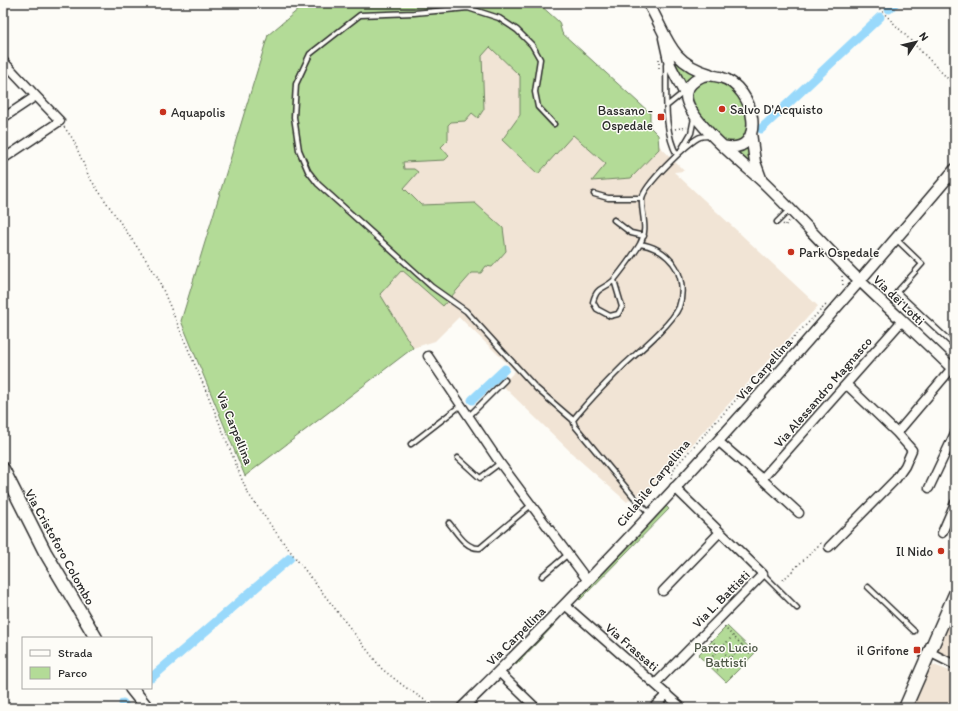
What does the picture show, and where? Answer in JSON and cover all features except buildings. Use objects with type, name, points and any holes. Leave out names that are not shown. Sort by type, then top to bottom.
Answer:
[{"type":"main road","name":"Via Cristoforo Colombo","points":[[3,469],[45,552],[95,637]]},
{"type":"main road","points":[[905,708],[955,594]]},
{"type":"main road","points":[[132,689],[147,708]]},
{"type":"street","name":"Via dei Lotti","points":[[648,3],[663,34],[684,63],[695,70],[730,81],[742,92],[752,112],[752,133],[755,162],[763,182]]},
{"type":"street","name":"Via dei Lotti","points":[[663,34],[666,54],[675,77],[686,92],[693,111],[712,136],[763,182],[902,321],[954,367],[897,434]]},
{"type":"street","points":[[3,61],[60,121],[3,159]]},
{"type":"street","points":[[686,92],[697,79],[712,75]]},
{"type":"street","points":[[3,118],[36,96]]},
{"type":"street","points":[[723,146],[737,147],[747,141],[752,133]]},
{"type":"street","name":"Via Carpellina","points":[[462,708],[588,581],[650,514],[672,484],[718,441],[896,239],[955,169]]},
{"type":"street","name":"Via Alessandro Magnasco","points":[[762,479],[902,321]]},
{"type":"street","points":[[428,356],[460,406],[500,463],[567,555],[588,581]]},
{"type":"street","points":[[829,547],[896,479],[905,466],[912,450],[846,384]]},
{"type":"street","points":[[929,488],[955,432]]},
{"type":"street","points":[[718,441],[799,513]]},
{"type":"street","name":"Via L. Battisti","points":[[655,684],[763,574],[672,484]]},
{"type":"street","points":[[942,533],[955,503]]},
{"type":"street","points":[[663,590],[720,532]]},
{"type":"street","name":"Via Frassati","points":[[565,605],[682,708]]},
{"type":"street","points":[[929,652],[955,665]]},
{"type":"street","points":[[499,672],[536,708]]},
{"type":"street","points":[[653,708],[667,694]]},
{"type":"lane","points":[[554,124],[538,107],[535,92],[540,59],[532,45],[517,30],[499,18],[468,8],[414,13],[360,15],[310,54],[296,84],[294,117],[299,150],[308,172],[318,184],[432,287],[466,311],[536,388],[573,420],[575,426],[633,496],[650,514]]},
{"type":"lane","points":[[666,54],[670,139],[677,155]]},
{"type":"lane","points":[[668,106],[671,101],[686,92]]},
{"type":"lane","points":[[614,280],[622,307],[618,314],[610,316],[597,309],[593,302],[595,293],[601,287],[614,280],[640,244],[644,236],[645,221],[642,198],[651,183],[677,155],[688,140],[694,126],[693,111]]},
{"type":"lane","points":[[677,155],[698,138],[712,136]]},
{"type":"lane","points":[[594,194],[608,198],[642,198]]},
{"type":"lane","points":[[778,221],[789,209]]},
{"type":"lane","points":[[614,220],[631,234],[644,236]]},
{"type":"lane","points":[[896,239],[922,264],[897,292],[955,346]]},
{"type":"lane","points":[[573,420],[621,368],[655,336],[678,308],[682,296],[681,280],[676,267],[660,251],[651,246],[640,244]]},
{"type":"lane","points":[[468,417],[505,380]]},
{"type":"lane","points":[[411,444],[460,406]]},
{"type":"lane","points":[[458,458],[480,478],[500,463]]},
{"type":"lane","points":[[449,524],[466,543],[474,548],[480,548],[531,505]]},
{"type":"lane","points":[[542,576],[567,555]]},
{"type":"lane","points":[[763,574],[797,608]]},
{"type":"lane","points":[[868,587],[914,631]]},
{"type":"path","points":[[874,3],[955,86]]},
{"type":"path","name":"Via Carpellina","points":[[60,121],[73,139],[89,176],[157,276],[215,412],[246,492],[382,669],[405,687],[437,708]]},
{"type":"path","points":[[778,221],[785,226],[790,221],[794,222]]},
{"type":"path","points":[[841,274],[843,281],[842,289]]},
{"type":"path","name":"Ciclabile Carpellina","points":[[672,484],[675,467],[782,349],[820,310],[828,304]]},
{"type":"path","points":[[783,580],[822,542],[829,547]]},
{"type":"path","points":[[724,627],[752,654]]},
{"type":"path","points":[[707,662],[733,636]]},
{"type":"path","points":[[711,640],[738,668]]},
{"type":"path","points":[[717,671],[742,645]]},
{"type":"shaded area","points":[[306,3],[472,3],[633,119],[684,171],[674,172],[818,306],[643,498],[636,493],[627,502],[577,458],[502,385],[515,371],[459,317],[435,341],[413,348],[245,476],[181,321],[268,35]]},
{"type":"shaded area","points":[[955,610],[955,665],[936,654]]},
{"type":"shaded area","points":[[931,664],[955,673],[955,708],[912,708]]},
{"type":"green space","points":[[306,3],[538,3],[559,22],[562,33],[650,113],[650,127],[658,135],[659,149],[631,178],[592,181],[606,164],[573,135],[538,174],[502,140],[520,115],[520,76],[490,47],[482,56],[484,109],[478,118],[472,113],[465,121],[451,122],[448,125],[448,140],[441,147],[449,156],[445,160],[403,162],[404,169],[414,169],[418,172],[404,188],[421,205],[475,203],[503,228],[506,251],[492,267],[486,266],[481,273],[472,273],[443,306],[402,270],[380,294],[413,348],[245,476],[181,321],[268,35]]},
{"type":"green space","points":[[669,50],[697,74],[684,85]]},
{"type":"green space","points":[[709,80],[720,83],[730,89],[736,94],[742,103],[745,109],[747,127],[746,132],[740,140],[726,142],[712,129],[697,109],[693,99],[693,90],[697,83]]},
{"type":"green space","points":[[748,143],[754,171],[735,151]]},
{"type":"green space","points":[[664,504],[669,509],[580,600],[578,598]]},
{"type":"green space","points":[[555,622],[556,623],[516,665],[514,663]]},
{"type":"green space","name":"Parco Lucio Battisti","points":[[727,626],[755,653],[726,682],[698,655]]},
{"type":"waterway","points":[[889,9],[895,3]]},
{"type":"waterway","points":[[761,129],[880,17]]},
{"type":"waterway","points":[[472,400],[505,369]]},
{"type":"waterway","points":[[152,677],[290,558]]},
{"type":"waterway","points":[[123,703],[126,708]]},
{"type":"place","name":"Salvo D'Acquisto","points":[[722,109]]},
{"type":"place","name":"Aquapolis","points":[[163,112]]},
{"type":"place","name":"Bassano - Ospedale","points":[[661,117]]},
{"type":"place","name":"Park Ospedale","points":[[791,252]]},
{"type":"place","name":"Il Nido","points":[[941,551]]},
{"type":"place","name":"il Grifone","points":[[917,650]]}]
